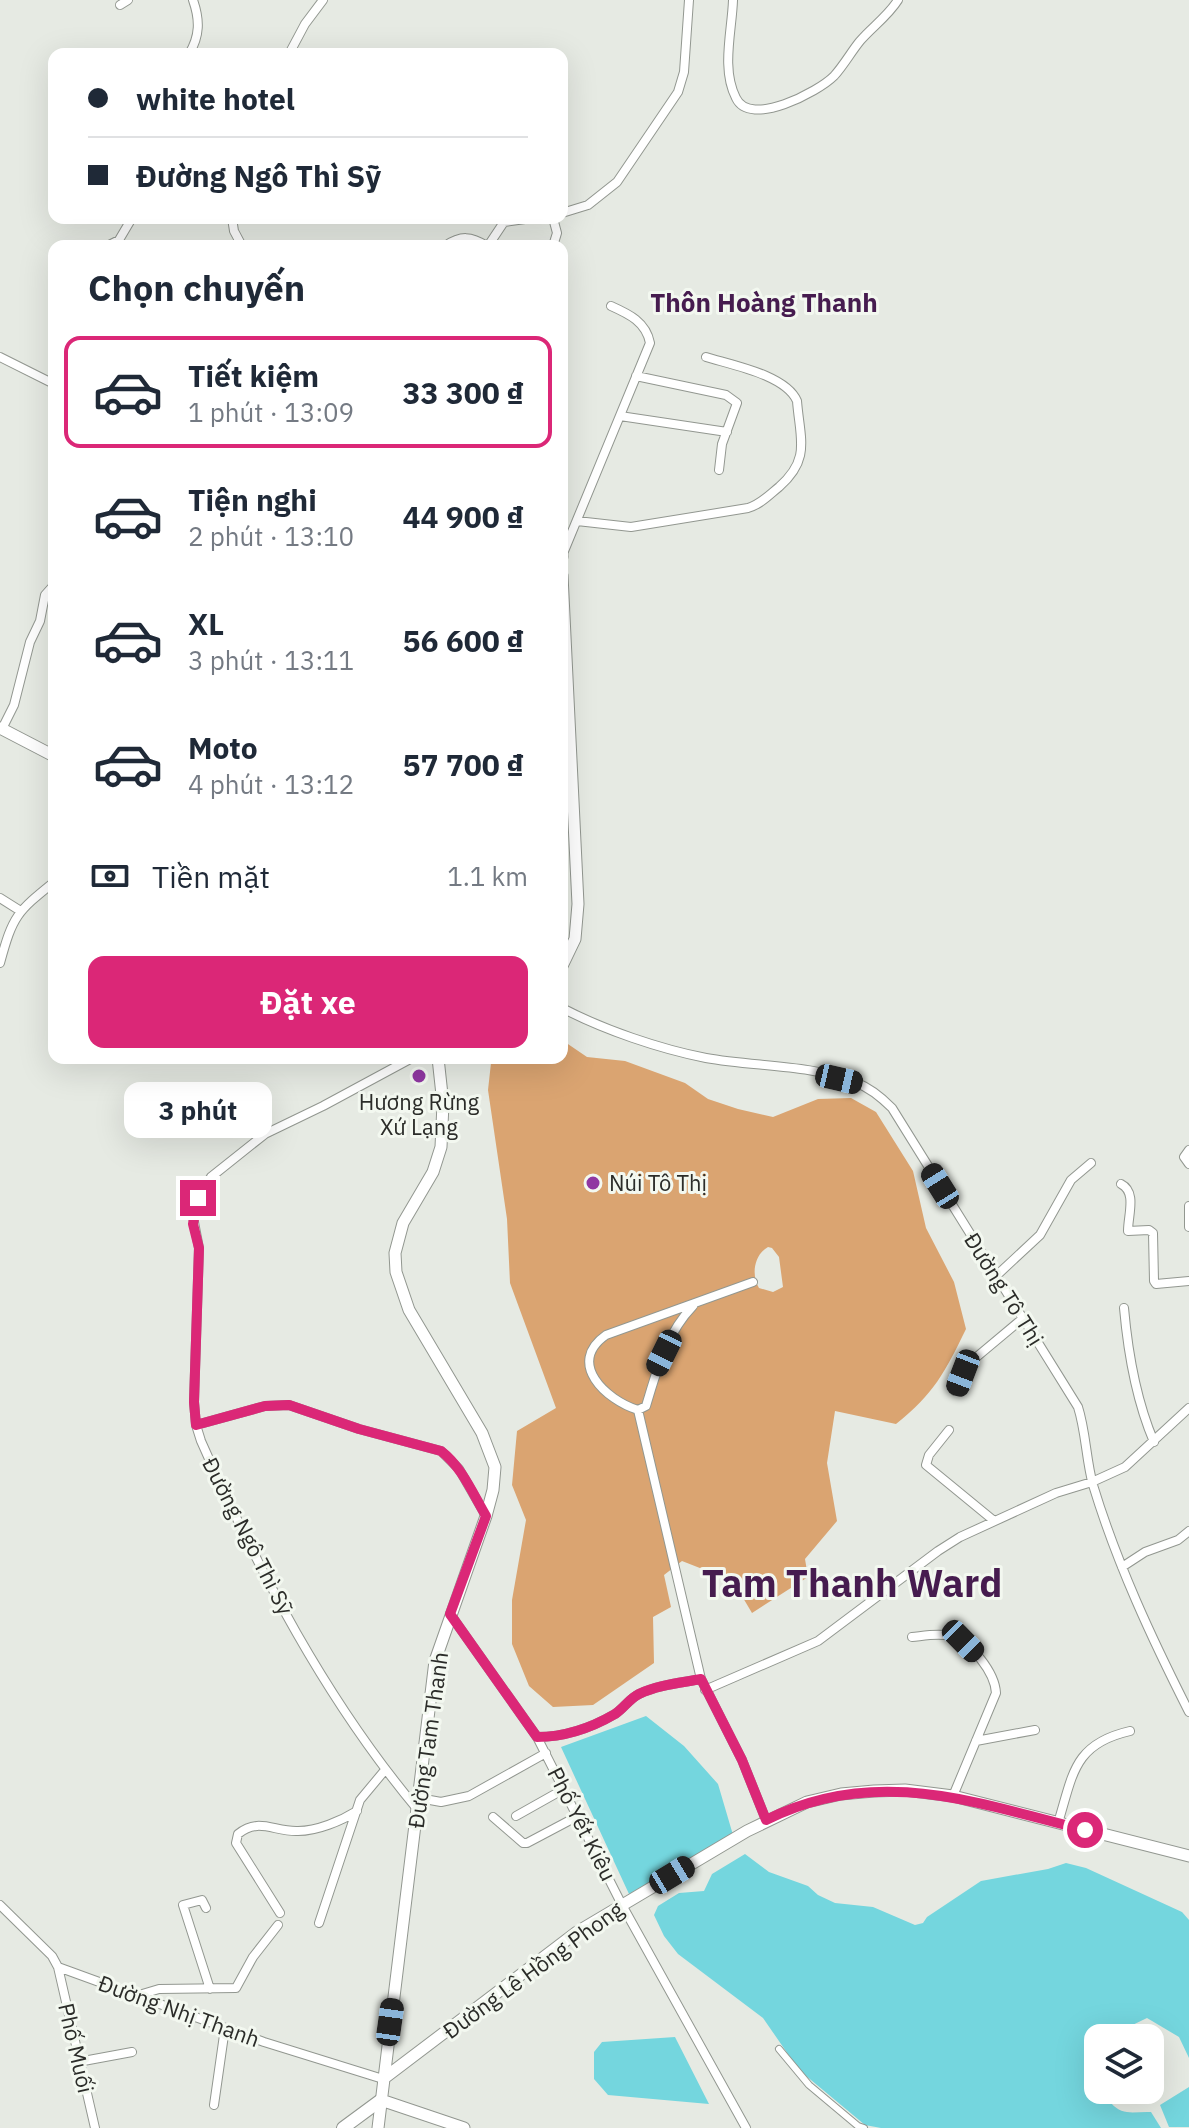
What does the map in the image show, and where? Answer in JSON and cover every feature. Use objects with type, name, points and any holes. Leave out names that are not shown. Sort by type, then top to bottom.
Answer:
[{"type":"main road","points":[[343,2128],[381,2100]]},
{"type":"street","points":[[191,48],[198,29],[193,0]]},
{"type":"street","points":[[292,48],[323,0]]},
{"type":"street","points":[[568,211],[588,205],[617,182],[678,92],[684,72],[689,0]]},
{"type":"street","points":[[733,0],[728,61],[730,80],[737,102],[759,111],[795,99],[828,81],[898,0]]},
{"type":"street","points":[[456,240],[468,237],[475,240]]},
{"type":"street","points":[[568,542],[650,343],[643,325],[611,306]]},
{"type":"street","points":[[0,357],[48,381]]},
{"type":"street","points":[[577,521],[631,527],[748,508],[763,501],[792,476],[801,458],[795,395],[789,387],[750,370],[706,357]]},
{"type":"street","points":[[636,376],[734,399],[737,403],[722,444],[719,470]]},
{"type":"street","points":[[620,416],[727,432]]},
{"type":"street","points":[[48,592],[30,642],[14,705],[1,729],[48,753]]},
{"type":"street","points":[[568,698],[578,921],[575,939],[568,954]]},
{"type":"street","points":[[568,820],[574,822]]},
{"type":"street","points":[[0,963],[19,910],[48,887]]},
{"type":"street","points":[[0,898],[19,910]]},
{"type":"street","name":"Đường Tô Thị","points":[[568,1011],[586,1020],[705,1058],[788,1067],[857,1083],[878,1095],[892,1108],[1078,1407],[1084,1425],[1092,1482],[1122,1567],[1150,1636],[1189,1712]]},
{"type":"street","name":"Đường Ngô Thì Sỹ","points":[[401,1064],[265,1134],[211,1177],[198,1198],[193,1224],[199,1248],[194,1402],[196,1425],[260,1569],[334,1696],[385,1770],[418,1804]]},
{"type":"street","name":"Đường Tam Thanh","points":[[378,2128],[435,1661],[486,1516],[495,1467],[489,1446],[409,1310],[396,1272],[395,1253],[403,1223],[438,1163],[443,1104],[439,1064]]},
{"type":"street","points":[[1189,1150],[1184,1155],[1189,1164]]},
{"type":"street","points":[[996,1276],[1040,1235],[1071,1180],[1091,1163]]},
{"type":"street","points":[[1121,1184],[1131,1192],[1128,1230],[1149,1230],[1153,1233],[1156,1284],[1189,1281]]},
{"type":"street","points":[[1189,1206],[1189,1227]]},
{"type":"street","points":[[696,1302],[674,1329],[656,1369],[646,1406],[638,1410],[619,1402],[592,1374],[588,1359],[593,1346],[606,1335],[696,1302],[753,1282]]},
{"type":"street","points":[[1124,1308],[1139,1398],[1154,1442]]},
{"type":"street","points":[[955,1391],[967,1365],[1022,1319]]},
{"type":"street","points":[[196,1425],[265,1406],[289,1405],[359,1429],[441,1451],[459,1469],[486,1516]]},
{"type":"street","points":[[705,1690],[818,1641],[938,1551],[993,1520],[1125,1467],[1189,1408]]},
{"type":"street","points":[[638,1410],[701,1679],[742,1760],[766,1820]]},
{"type":"street","points":[[949,1430],[929,1455],[926,1465],[993,1520]]},
{"type":"street","points":[[1122,1567],[1145,1552],[1178,1540],[1189,1531]]},
{"type":"street","name":"Phố Yết Kiêu","points":[[450,1614],[537,1737],[622,1905],[746,2128]]},
{"type":"street","points":[[912,1637],[948,1635],[963,1641],[992,1677],[996,1693],[953,1796]]},
{"type":"street","points":[[537,1737],[561,1736],[586,1729],[618,1712],[628,1701],[642,1693],[701,1679]]},
{"type":"street","points":[[976,1741],[1035,1730]]},
{"type":"street","points":[[1058,1823],[1076,1763],[1100,1743],[1130,1731]]},
{"type":"street","points":[[418,1804],[469,1796],[546,1753]]},
{"type":"street","points":[[319,1923],[364,1793],[385,1770]]},
{"type":"street","points":[[516,1816],[564,1789]]},
{"type":"street","name":"Đường Lê Hồng Phong","points":[[383,2079],[577,1932],[766,1820],[807,1802],[851,1792],[905,1790],[953,1796],[1189,1856]]},
{"type":"street","points":[[280,1913],[236,1843],[238,1834],[251,1825],[259,1824],[287,1831],[307,1831],[346,1818],[357,1811]]},
{"type":"street","points":[[493,1817],[523,1843],[527,1843],[578,1816]]},
{"type":"street","points":[[206,1908],[202,1900],[183,1905],[210,1989]]},
{"type":"street","points":[[0,1905],[52,1956],[58,1967]]},
{"type":"street","points":[[139,1995],[159,1989],[233,1988],[240,1984],[250,1961],[278,1925]]},
{"type":"street","name":"Đường Nhị Thanh","points":[[58,1967],[225,2028],[383,2079]]},
{"type":"street","name":"Phố Muối","points":[[58,1967],[95,2128]]},
{"type":"street","points":[[214,2105],[225,2028]]},
{"type":"street","points":[[779,2049],[809,2085],[864,2128]]},
{"type":"street","points":[[78,2062],[132,2052]]},
{"type":"street","points":[[381,2100],[464,2128]]},
{"type":"shaded area","points":[[568,1044],[587,1057],[625,1061],[685,1083],[708,1099],[773,1117],[818,1099],[851,1098],[876,1112],[913,1171],[926,1228],[954,1282],[966,1329],[937,1381],[920,1403],[896,1424],[835,1411],[827,1463],[837,1521],[805,1559],[808,1577],[752,1613],[733,1581],[682,1561],[664,1575],[671,1607],[653,1617],[654,1663],[593,1705],[553,1707],[529,1686],[512,1644],[512,1600],[526,1520],[512,1485],[517,1431],[556,1408],[510,1283],[507,1219],[488,1090],[491,1064],[568,1064]],"holes":[[[768,1247],[779,1257],[783,1287],[773,1292],[759,1288],[755,1271],[760,1255]]]},
{"type":"water","points":[[646,1716],[684,1746],[718,1784],[733,1835],[629,1894],[561,1747]]},
{"type":"water","points":[[745,1854],[769,1872],[808,1886],[835,1903],[873,1907],[915,1925],[923,1923],[927,1917],[981,1881],[1066,1863],[1086,1868],[1182,1912],[1189,1920],[1189,2058],[1179,2037],[1164,2028],[1164,2024],[1147,2018],[1135,2024],[1084,2024],[1084,2104],[1112,2104],[1120,2110],[1151,2112],[1161,2128],[881,2128],[865,2125],[799,2070],[763,2018],[678,1954],[664,1936],[654,1915],[658,1906],[679,1893],[704,1891],[712,1874]]},
{"type":"water","points":[[675,2037],[709,2104],[608,2095],[594,2079],[594,2052],[602,2042]]},
{"type":"water","points":[[1189,2087],[1189,2127],[1169,2127],[1160,2105]]},
{"type":"place","name":"Hương Rừng Xứ Lạng","points":[[419,1076]]},
{"type":"place","name":"Núi Tô Thị","points":[[593,1183]]},
{"type":"district","name":"Thôn Hoàng Thanh","points":[[764,303]]},
{"type":"district","name":"Tam Thanh Ward","points":[[852,1584]]},
{"type":"route","points":[[198,1198],[193,1217],[199,1248],[196,1425],[265,1406],[289,1405],[359,1429],[441,1451],[448,1456],[486,1516],[450,1614],[537,1737],[586,1729],[618,1712],[628,1701],[642,1693],[701,1679],[742,1760],[766,1820],[807,1802],[841,1794],[905,1790],[953,1796],[1085,1830]]}]
